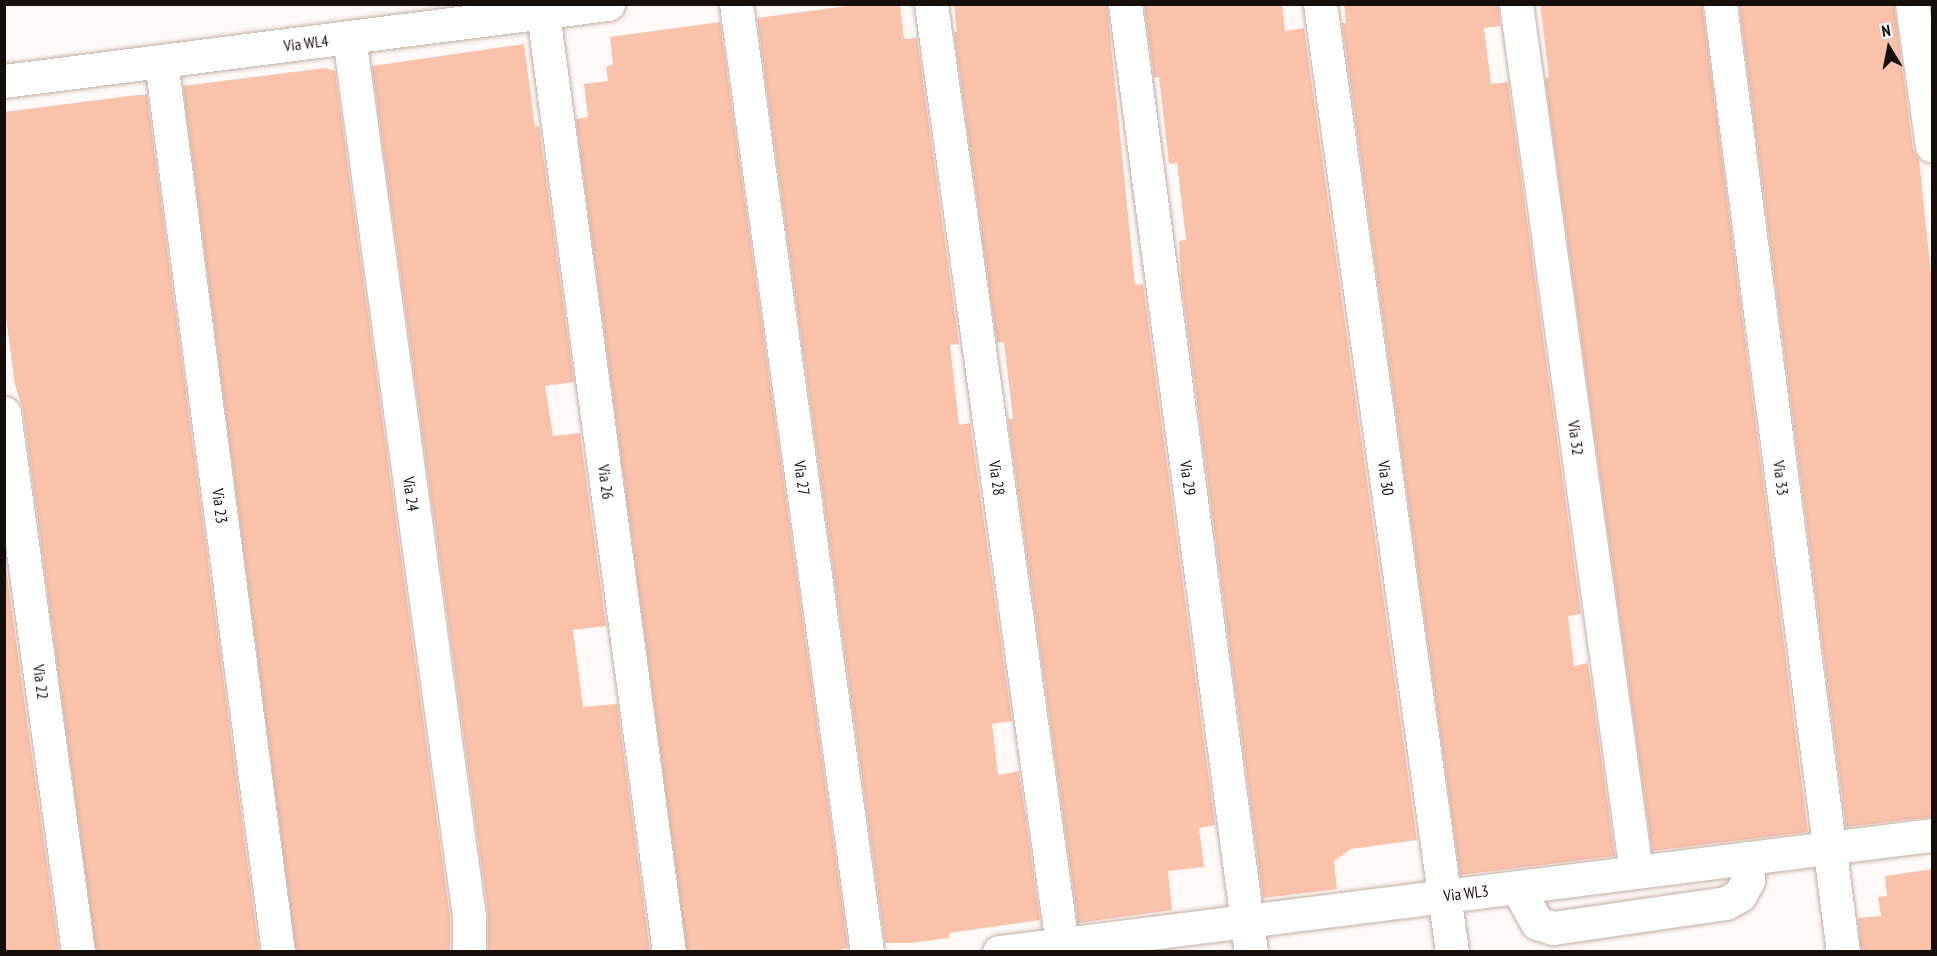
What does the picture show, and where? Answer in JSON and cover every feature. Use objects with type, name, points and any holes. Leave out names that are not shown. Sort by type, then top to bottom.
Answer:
[{"type":"street","name":"Via WL4","points":[[4,81],[608,4]]},
{"type":"street","name":"Via 27","points":[[736,4],[867,951]]},
{"type":"street","name":"Via 28","points":[[932,4],[1062,948]]},
{"type":"street","name":"Via 29","points":[[1125,4],[1249,936]]},
{"type":"street","name":"Via 30","points":[[1320,4],[1452,951]]},
{"type":"street","name":"Via 32","points":[[1516,4],[1636,872]]},
{"type":"street","name":"Via 33","points":[[1719,4],[1843,951]]},
{"type":"street","points":[[1912,4],[1932,146]]},
{"type":"street","name":"Via 26","points":[[543,13],[669,951]]},
{"type":"street","name":"Via 24","points":[[349,37],[469,916],[469,951]]},
{"type":"street","name":"Via 23","points":[[161,61],[278,951]]},
{"type":"street","name":"Via 22","points":[[4,413],[78,951]]},
{"type":"street","name":"Via WL3","points":[[999,951],[1249,936],[1445,896],[1932,835]]},
{"type":"street","points":[[1517,887],[1537,923],[1553,928],[1726,903],[1740,895],[1748,880],[1747,858]]},
{"type":"building","points":[[863,4],[900,4],[904,39],[917,38],[959,344],[950,345],[959,425],[970,423],[1012,721],[992,724],[998,775],[1019,771],[1040,920],[949,933],[949,938],[909,943],[885,943],[757,18]]},
{"type":"building","points":[[954,4],[1107,4],[1135,285],[1143,284],[1215,825],[1199,828],[1204,867],[1168,871],[1172,910],[1078,923],[1008,419],[1013,419],[1004,342],[997,343],[954,32],[957,32]]},
{"type":"building","points":[[1144,4],[1282,4],[1285,31],[1304,28],[1417,840],[1351,849],[1334,861],[1337,889],[1263,898],[1181,280],[1179,241],[1186,240],[1177,163],[1169,164],[1159,77],[1154,78]]},
{"type":"building","points":[[1344,4],[1498,4],[1500,26],[1484,28],[1491,84],[1508,82],[1581,614],[1568,616],[1574,666],[1588,663],[1615,856],[1460,875],[1342,23],[1346,23]]},
{"type":"building","points":[[1540,4],[1702,4],[1808,832],[1652,851],[1545,78],[1549,77]]},
{"type":"building","points":[[1739,4],[1894,4],[1913,149],[1919,159],[1932,283],[1932,817],[1846,827]]},
{"type":"building","points":[[720,22],[848,948],[835,951],[687,951],[576,119],[588,117],[584,84],[608,81],[606,67],[613,64],[610,37]]},
{"type":"building","points":[[524,44],[535,127],[539,126],[574,382],[545,386],[553,436],[580,433],[606,626],[573,630],[583,707],[617,704],[650,951],[488,951],[488,913],[372,66]]},
{"type":"building","points":[[325,68],[335,71],[450,917],[450,951],[296,951],[183,86]]},
{"type":"building","points":[[147,95],[259,951],[96,951],[23,410],[15,385],[4,303],[4,112]]},
{"type":"building","points":[[4,554],[59,951],[4,951]]},
{"type":"building","points":[[1932,869],[1932,951],[1861,951],[1858,918],[1881,916],[1878,897],[1887,896],[1885,876]]}]
